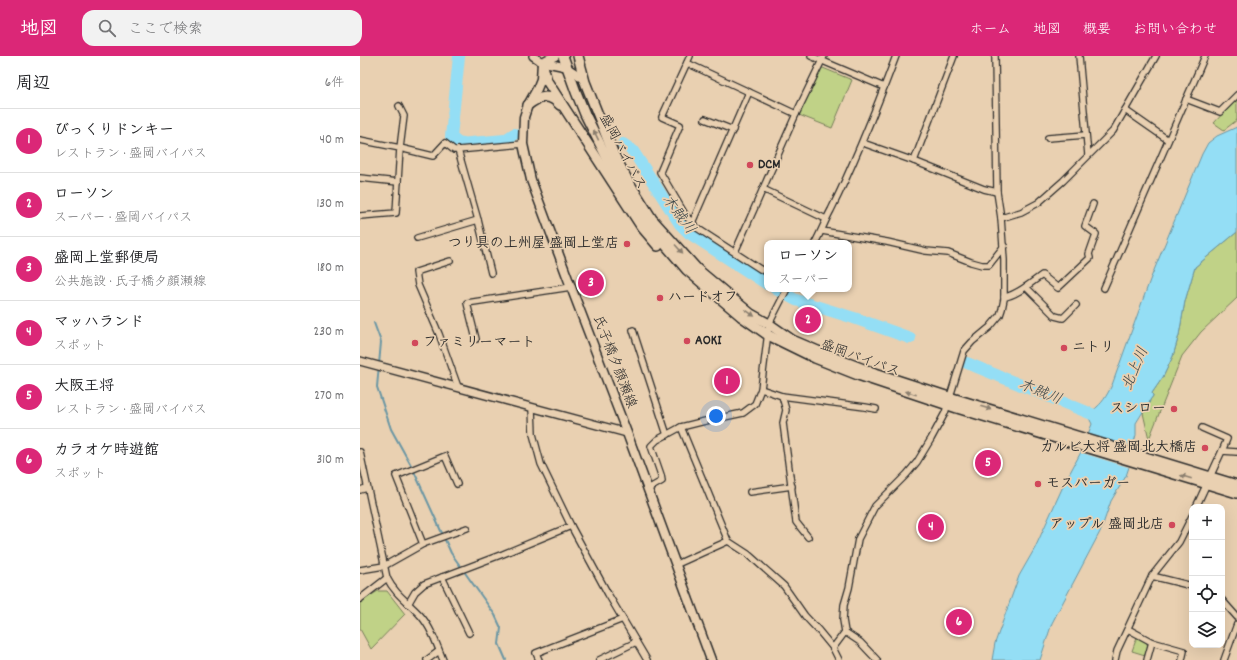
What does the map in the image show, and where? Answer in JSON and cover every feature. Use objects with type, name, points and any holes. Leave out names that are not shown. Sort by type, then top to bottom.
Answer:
[{"type":"highway","name":"盛岡バイパス","points":[[563,56],[585,114],[609,162],[640,215],[687,270],[741,316],[768,335],[815,358],[850,372],[1209,480],[1237,485]]},
{"type":"highway","name":"盛岡バイパス","points":[[578,56],[585,82],[614,155],[628,181],[652,220],[697,269],[751,314],[792,340],[827,356],[948,401]]},
{"type":"highway","points":[[542,62],[547,81],[641,226],[687,278],[741,316]]},
{"type":"highway","points":[[528,104],[538,98],[551,98],[556,100],[571,116]]},
{"type":"highway","name":"盛岡バイパス","points":[[1209,480],[1237,493]]},
{"type":"main road","points":[[542,62],[555,56]]},
{"type":"main road","name":"氏子橋夕顔瀬線","points":[[542,62],[541,78],[537,89],[528,104],[524,117],[524,144],[532,180],[570,287],[627,433],[711,660]]},
{"type":"street","points":[[534,56],[542,62],[566,67],[577,74],[585,82]]},
{"type":"street","points":[[690,56],[662,117],[680,125],[660,172],[686,216],[692,223],[764,270]]},
{"type":"street","points":[[811,56],[823,58],[884,87]]},
{"type":"street","points":[[817,240],[863,143],[896,56]]},
{"type":"street","points":[[914,161],[954,56]]},
{"type":"street","points":[[833,648],[845,632],[843,620],[844,605],[849,588],[858,538],[875,506],[917,462],[945,413],[964,351],[990,327],[1000,315],[1004,297],[1004,246],[996,192],[995,56]]},
{"type":"street","points":[[1079,56],[1088,155]]},
{"type":"street","points":[[1001,218],[1021,212],[1038,203],[1113,131],[1156,56]]},
{"type":"street","points":[[1104,288],[1205,56]]},
{"type":"street","points":[[735,252],[796,114],[823,58]]},
{"type":"street","points":[[687,63],[796,114]]},
{"type":"street","points":[[692,223],[749,92]]},
{"type":"street","points":[[1186,99],[1220,112],[1237,95]]},
{"type":"street","points":[[360,216],[396,214],[400,148],[404,116],[399,106]]},
{"type":"street","points":[[1125,110],[1168,140]]},
{"type":"street","points":[[705,119],[733,130]]},
{"type":"street","points":[[1048,138],[1086,135]]},
{"type":"street","points":[[360,140],[433,156],[445,143],[454,150],[524,144]]},
{"type":"street","points":[[863,143],[914,161],[984,189],[996,192]]},
{"type":"street","points":[[458,150],[478,220],[491,274]]},
{"type":"street","points":[[360,178],[398,182]]},
{"type":"street","points":[[763,189],[826,219]]},
{"type":"street","points":[[1004,297],[1008,297],[1026,287],[1042,275],[1058,288],[1090,258],[1089,254],[1096,234],[1085,226],[1093,204]]},
{"type":"street","points":[[417,238],[478,220]]},
{"type":"street","points":[[822,231],[869,238],[926,251],[948,253],[982,265],[989,265],[1004,246]]},
{"type":"street","points":[[450,262],[416,272],[418,285],[439,334],[458,387]]},
{"type":"street","points":[[476,339],[467,303],[570,287]]},
{"type":"street","points":[[1026,287],[1056,316],[1062,318],[1076,305]]},
{"type":"street","points":[[648,489],[662,481],[650,446],[657,440],[681,427],[743,413],[755,404],[761,390],[769,324],[786,292]]},
{"type":"street","points":[[633,330],[667,435]]},
{"type":"street","points":[[360,361],[627,433]]},
{"type":"street","points":[[761,390],[782,396],[876,409]]},
{"type":"street","points":[[782,396],[786,410],[783,423],[796,522],[808,537]]},
{"type":"street","points":[[532,408],[533,434],[541,464],[571,526],[647,660]]},
{"type":"street","points":[[681,427],[698,465],[728,541],[748,554],[784,586],[805,616],[833,648],[838,660]]},
{"type":"street","points":[[1197,504],[1227,439],[1202,428]]},
{"type":"street","points":[[1222,451],[1237,452]]},
{"type":"street","points":[[360,452],[387,578],[392,588],[425,621],[443,660]]},
{"type":"street","points":[[423,544],[396,476],[445,456],[457,484]]},
{"type":"street","points":[[750,492],[792,486]]},
{"type":"street","points":[[360,490],[367,488]]},
{"type":"street","points":[[1115,660],[1117,651],[1152,576],[1179,542],[1189,522]]},
{"type":"street","points":[[408,604],[415,592],[424,584],[571,526]]},
{"type":"street","points":[[360,570],[384,566],[423,544],[467,528]]},
{"type":"street","points":[[675,565],[728,541]]},
{"type":"street","points":[[1152,576],[1189,585]]},
{"type":"street","points":[[442,577],[469,633]]},
{"type":"street","points":[[360,599],[387,578]]},
{"type":"street","points":[[1225,603],[1237,617]]},
{"type":"street","points":[[539,660],[536,653],[623,619]]},
{"type":"street","points":[[1224,660],[1237,624]]},
{"type":"street","points":[[1128,629],[1152,642],[1184,651],[1182,660]]},
{"type":"street","points":[[845,632],[860,642],[877,660]]},
{"type":"street","points":[[599,660],[636,642]]},
{"type":"street","points":[[1147,660],[1152,642]]},
{"type":"street","points":[[427,660],[439,651]]},
{"type":"green space","points":[[823,68],[852,80],[832,128],[799,115],[820,69]]},
{"type":"green space","points":[[1237,98],[1237,120],[1224,130],[1214,123]]},
{"type":"green space","points":[[1237,232],[1237,298],[1201,332],[1182,356],[1149,439],[1143,413],[1148,408],[1150,400],[1153,396],[1152,393],[1163,377],[1173,356],[1179,335],[1185,301],[1195,267]]},
{"type":"green space","points":[[378,591],[387,591],[405,614],[371,649],[360,629],[360,602]]},
{"type":"green space","points":[[1137,637],[1146,642],[1148,646],[1145,655],[1132,651]]},
{"type":"water","name":"北上川","points":[[1237,127],[1237,232],[1195,267],[1185,301],[1179,335],[1173,356],[1163,377],[1152,393],[1153,396],[1150,400],[1148,408],[1144,410],[1136,423],[1136,435],[1126,476],[1111,501],[1101,530],[1052,623],[1040,660],[992,660],[995,643],[1019,576],[1035,548],[1065,482],[1081,452],[1092,424],[1088,416],[1102,402],[1112,385],[1150,280],[1202,154],[1208,143],[1217,136]]},
{"type":"pier","points":[[1086,433],[1134,448],[1131,468],[1079,452]]},
{"type":"waterway","name":"木賊川","points":[[459,56],[451,137],[459,144],[505,140],[514,134]]},
{"type":"waterway","name":"木賊川","points":[[623,144],[633,151],[680,224],[689,233],[764,282]]},
{"type":"waterway","name":"木賊川","points":[[781,292],[796,300],[854,318],[910,338]]},
{"type":"waterway","points":[[374,323],[381,342],[377,387],[391,429],[412,467],[451,553],[495,615],[501,628],[499,644],[506,660]]},
{"type":"waterway","name":"木賊川","points":[[967,363],[1104,419]]},
{"type":"place","name":"DCM","points":[[750,165]]},
{"type":"place","name":"つり具の上州屋 盛岡上堂店","points":[[627,244]]},
{"type":"place","name":"盛岡上堂郵便局","points":[[591,283]]},
{"type":"place","name":"ハードオフ","points":[[660,298]]},
{"type":"place","name":"ローソン","points":[[808,320]]},
{"type":"place","name":"AOKI","points":[[687,341]]},
{"type":"place","name":"ファミリーマート","points":[[415,343]]},
{"type":"place","name":"ニトリ","points":[[1064,348]]},
{"type":"place","name":"びっくりドンキー","points":[[727,381]]},
{"type":"place","name":"スシロー","points":[[1174,409]]},
{"type":"place","name":"カルビ大将 盛岡北大橋店","points":[[1205,448]]},
{"type":"place","name":"大阪王将","points":[[988,463]]},
{"type":"place","name":"モスバーガー","points":[[1038,484]]},
{"type":"place","name":"アップル 盛岡北店","points":[[1172,525]]},
{"type":"place","name":"マッハランド","points":[[931,527]]},
{"type":"place","name":"カラオケ時遊館","points":[[959,622]]}]
